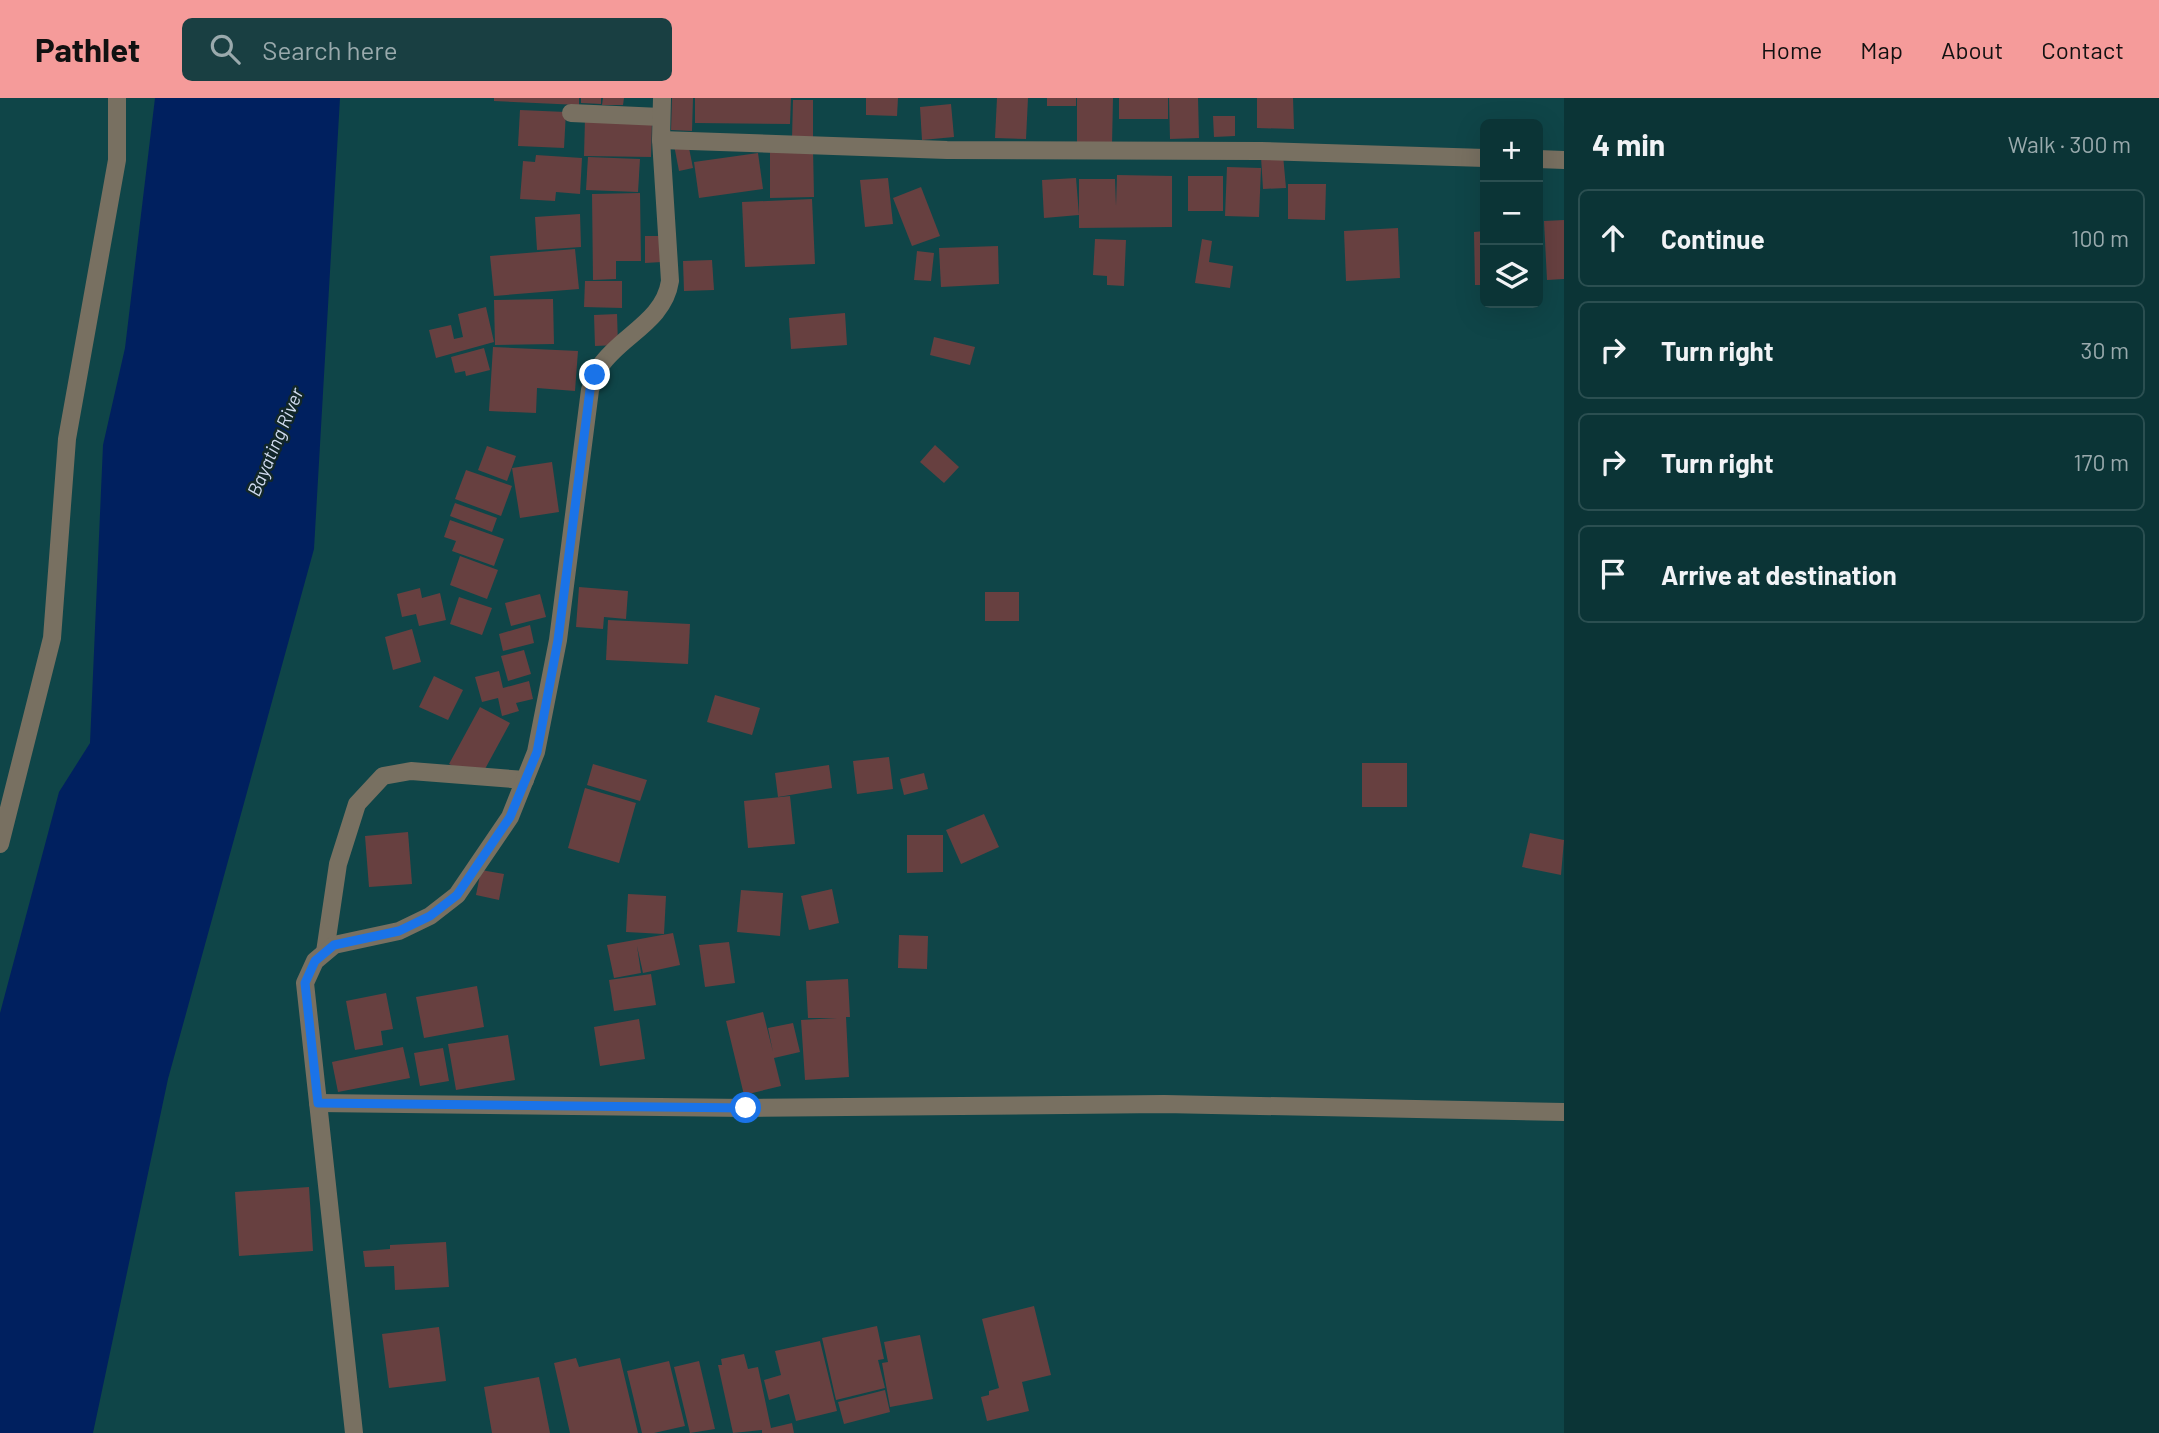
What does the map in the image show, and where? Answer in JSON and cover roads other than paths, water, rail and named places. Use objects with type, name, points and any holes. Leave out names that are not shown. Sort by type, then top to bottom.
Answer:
[{"type":"street","points":[[0,845],[52,638],[67,439],[117,160],[117,98]]},
{"type":"street","points":[[354,1433],[305,983],[315,961],[334,945],[399,931],[430,916],[457,895],[510,817],[537,752],[558,640],[590,390],[602,363],[652,317],[668,296],[670,281],[661,140],[662,98]]},
{"type":"street","points":[[571,113],[661,117]]},
{"type":"street","points":[[661,140],[947,150],[1261,151],[1480,158]]},
{"type":"street","points":[[1543,159],[1564,160]]},
{"type":"street","points":[[326,952],[338,864],[357,804],[383,776],[411,771],[525,780]]},
{"type":"street","points":[[318,1103],[746,1108],[1164,1104],[1564,1112]]},
{"type":"water","name":"Bayating River","points":[[155,98],[340,98],[314,549],[168,1079],[93,1433],[0,1433],[0,1013],[59,792],[90,743],[103,445],[125,348]]}]
